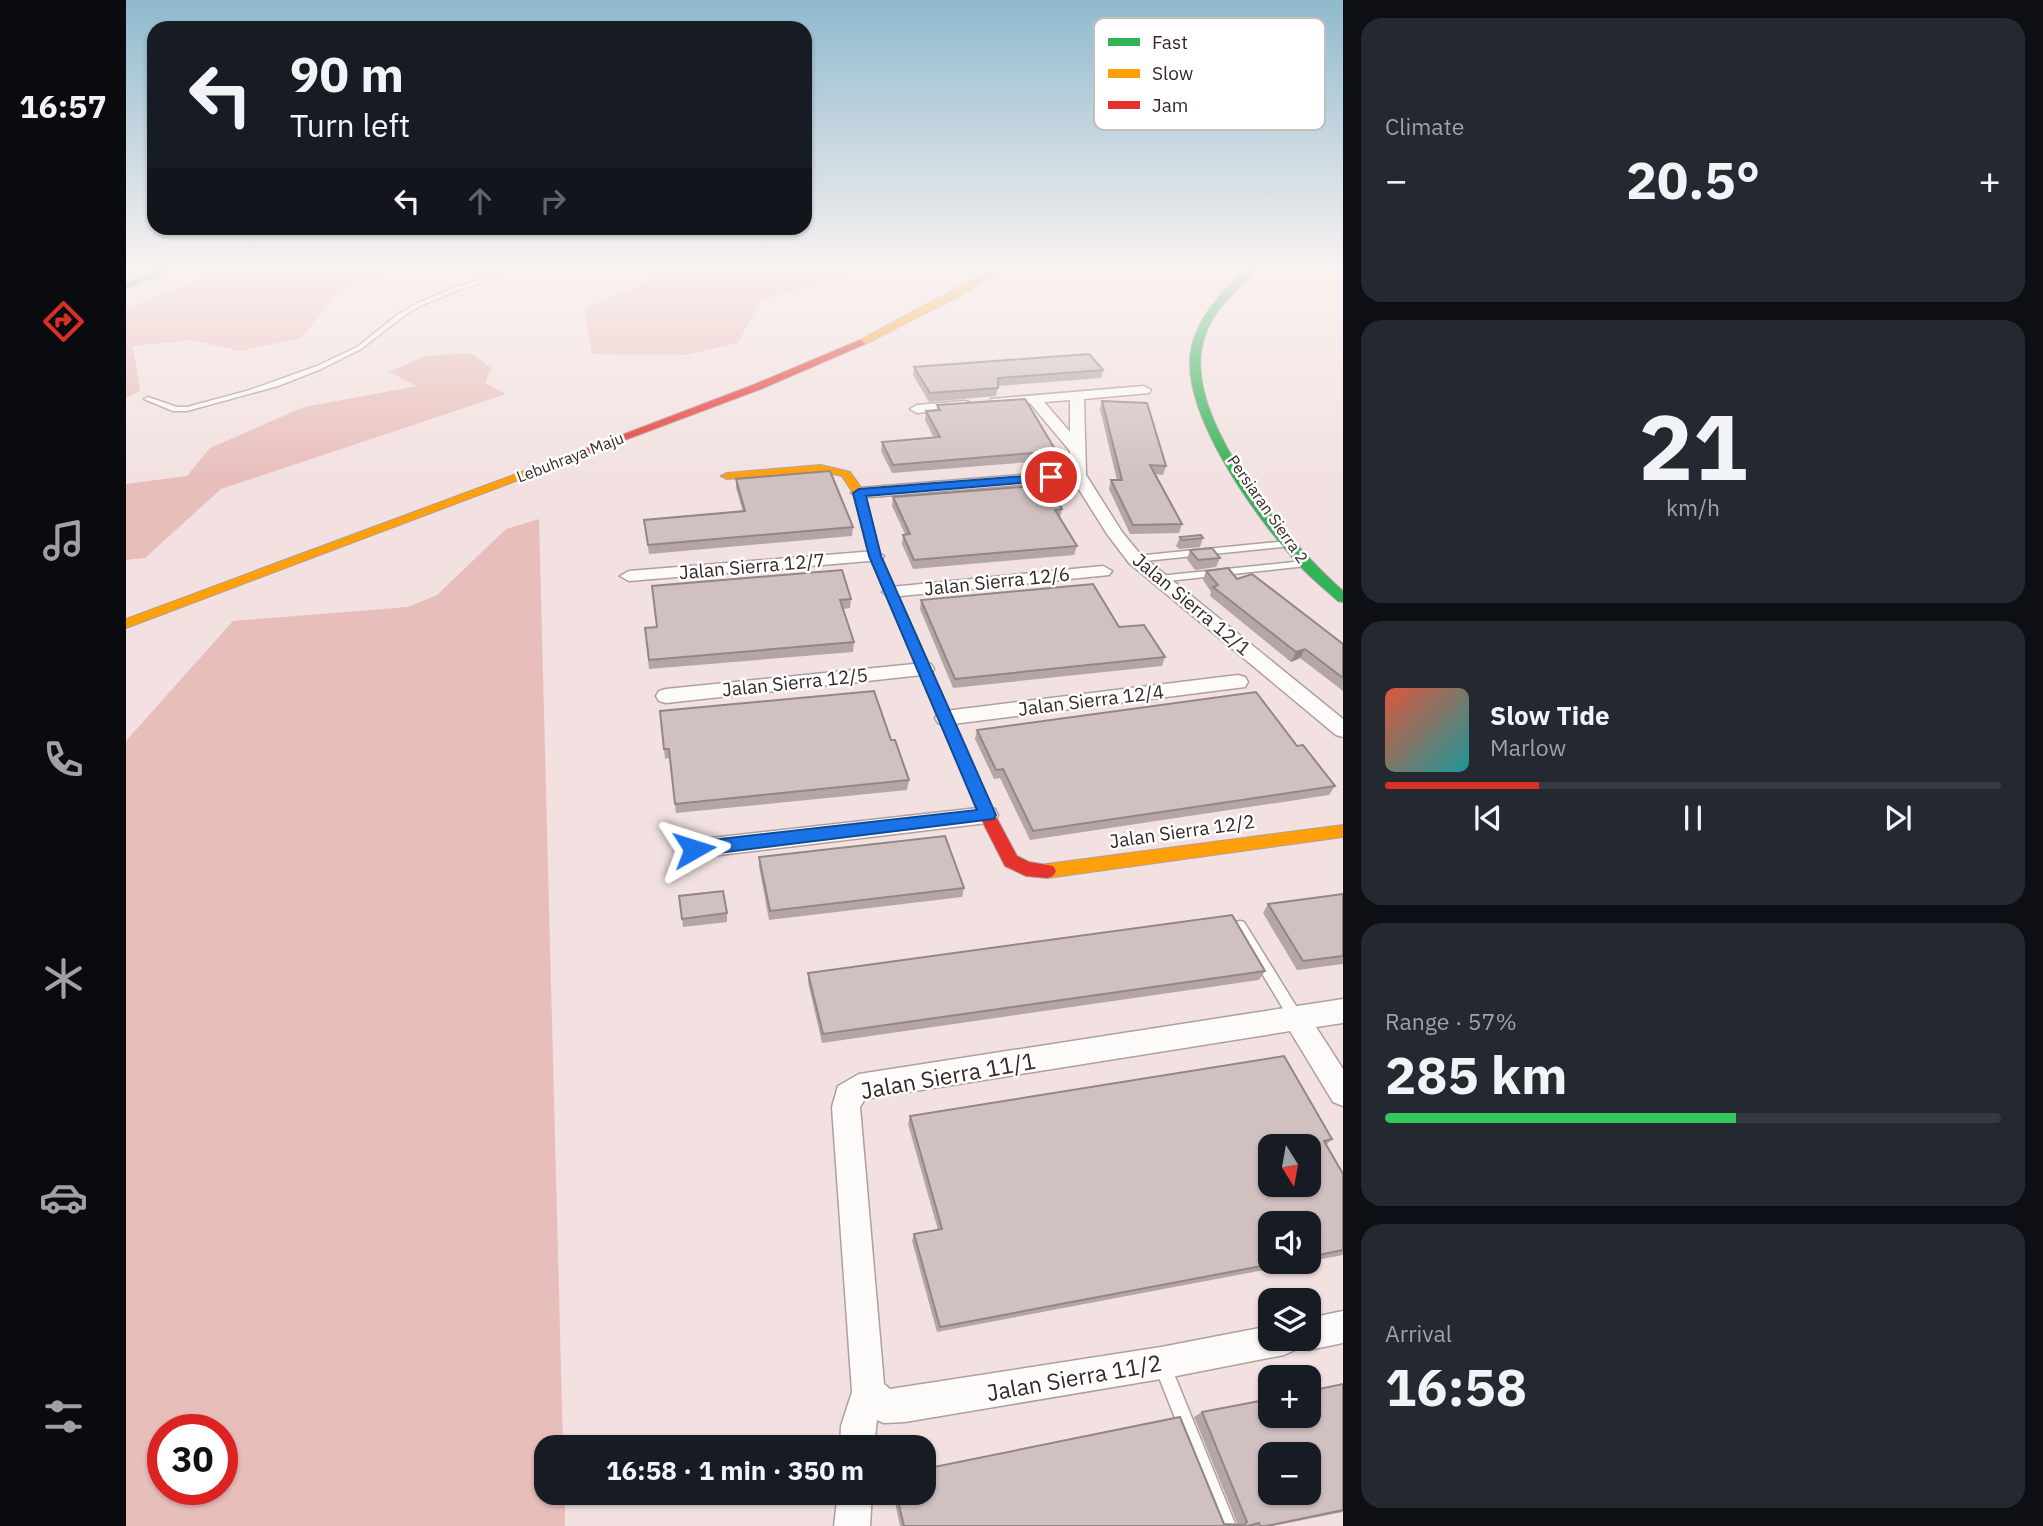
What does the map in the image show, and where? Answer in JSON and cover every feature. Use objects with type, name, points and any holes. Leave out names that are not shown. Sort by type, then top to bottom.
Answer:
[{"type":"main road","name":"Lebuhraya Maju","points":[[126,624],[764,384],[870,337]]},
{"type":"main road","name":"Persiaran Sierra 2","points":[[1201,337],[1197,354],[1196,378],[1210,418],[1232,462],[1288,544],[1343,598]]},
{"type":"main road","points":[[727,476],[821,468],[846,474],[859,493],[875,556],[987,815]]},
{"type":"main road","name":"Jalan Sierra 12/2","points":[[987,815],[1011,861],[1026,869],[1045,871],[1343,831]]},
{"type":"street","points":[[917,409],[1144,390]]},
{"type":"street","points":[[859,493],[1078,475],[1077,396]]},
{"type":"street","points":[[1034,399],[1079,452]]},
{"type":"street","name":"Jalan Sierra 12/1","points":[[1078,475],[1115,534],[1135,559],[1343,730]]},
{"type":"street","name":"Jalan Sierra 12/7","points":[[629,576],[875,556]]},
{"type":"street","name":"Jalan Sierra 12/6","points":[[891,592],[1103,571]]},
{"type":"street","name":"Jalan Sierra 12/5","points":[[666,696],[924,669]]},
{"type":"street","name":"Jalan Sierra 12/4","points":[[945,718],[1238,682]]},
{"type":"street","points":[[694,849],[987,815]]},
{"type":"street","name":"Jalan Sierra 11/1","points":[[868,1392],[846,1107],[848,1095],[859,1087],[1343,1011]]},
{"type":"street","points":[[1296,1018],[1343,1093]]},
{"type":"street","points":[[1321,1332],[1343,1327]]},
{"type":"street","name":"Jalan Sierra 11/2","points":[[868,1392],[884,1406],[905,1405],[1161,1363],[1258,1344]]},
{"type":"street","points":[[858,1435],[868,1392]]},
{"type":"street","points":[[852,1526],[854,1505]]},
{"type":"lane","points":[[148,399],[176,409],[187,409],[256,391],[360,347],[371,337]]},
{"type":"lane","points":[[1135,559],[1288,544]]},
{"type":"lane","points":[[1227,550],[1243,569]]},
{"type":"lane","points":[[1194,553],[1209,573]]},
{"type":"lane","points":[[1159,579],[1305,563]]},
{"type":"lane","points":[[1240,926],[1296,1018]]},
{"type":"lane","points":[[1161,1363],[1227,1526]]},
{"type":"shaded area","points":[[126,337],[303,337],[240,351],[191,340],[133,346],[140,391],[126,398]]},
{"type":"shaded area","points":[[589,337],[741,337],[738,343],[686,355],[592,354]]},
{"type":"shaded area","points":[[471,353],[491,368],[485,383],[506,394],[221,489],[145,558],[126,560],[126,484],[187,476],[210,448],[304,407],[417,386],[389,372],[425,356]]},
{"type":"shaded area","points":[[539,519],[563,1435],[534,1435],[534,1505],[565,1505],[565,1526],[126,1526],[126,741],[233,621],[408,607],[437,595],[506,529]]},
{"type":"building","points":[[1089,354],[1103,370],[998,378],[998,388],[930,393],[914,367]]},
{"type":"building","points":[[1025,399],[1056,451],[893,465],[882,442],[940,437],[926,411],[940,410],[937,405]]},
{"type":"building","points":[[1102,401],[1147,403],[1166,466],[1150,465],[1182,524],[1133,525],[1111,480],[1122,480]]},
{"type":"building","points":[[830,471],[853,527],[648,545],[644,520],[745,511],[736,479]]},
{"type":"building","points":[[1047,485],[1062,509],[1055,510],[1077,546],[914,560],[903,535],[910,534],[893,497]]},
{"type":"building","points":[[1201,535],[1203,538],[1182,540],[1180,537]]},
{"type":"building","points":[[1212,548],[1220,558],[1198,560],[1190,550]]},
{"type":"building","points":[[1228,568],[1237,579],[1252,574],[1343,644],[1343,678],[1305,649],[1296,652],[1213,587],[1218,585],[1206,571]]},
{"type":"building","points":[[842,570],[851,599],[840,600],[854,642],[649,660],[645,628],[657,627],[652,586]]},
{"type":"building","points":[[1093,584],[1119,627],[1144,625],[1165,657],[955,679],[921,600]]},
{"type":"building","points":[[874,691],[891,740],[895,740],[909,780],[675,804],[669,749],[664,749],[660,711]]},
{"type":"building","points":[[1256,692],[1297,746],[1303,745],[1335,786],[1033,831],[1003,769],[996,770],[977,730]]},
{"type":"building","points":[[945,836],[964,888],[770,911],[759,857]]},
{"type":"building","points":[[723,891],[727,913],[682,919],[679,896]]},
{"type":"building","points":[[1343,894],[1343,956],[1303,961],[1268,904]]},
{"type":"building","points":[[1232,915],[1265,971],[823,1034],[808,973]]},
{"type":"building","points":[[1284,1056],[1332,1139],[1324,1141],[1343,1174],[1343,1250],[1321,1255],[1321,1211],[1258,1211],[1258,1267],[940,1327],[914,1234],[942,1229],[910,1116]]},
{"type":"building","points":[[1343,1384],[1343,1510],[1266,1526],[1260,1526],[1259,1523],[1247,1526],[904,1526],[899,1505],[936,1505],[936,1467],[1180,1417],[1224,1524],[1244,1525],[1247,1522],[1202,1412],[1258,1401],[1258,1428],[1321,1428],[1321,1389]]},
{"type":"traffic: fast","points":[[1200,337],[1195,362],[1198,386],[1218,440],[1252,496],[1287,544],[1343,598]]},
{"type":"traffic: slow","points":[[860,343],[871,337]]},
{"type":"traffic: slow","points":[[126,624],[562,460]]},
{"type":"traffic: slow","points":[[727,476],[821,468],[846,474],[859,493],[875,556],[936,696]]},
{"type":"traffic: slow","points":[[1047,871],[1343,831]]},
{"type":"traffic: jam","points":[[562,460],[757,387],[860,343]]},
{"type":"traffic: jam","points":[[936,696],[987,815],[1011,861],[1026,869],[1047,871]]},
{"type":"route","points":[[694,849],[987,815],[875,556],[859,493],[1051,477]]}]
